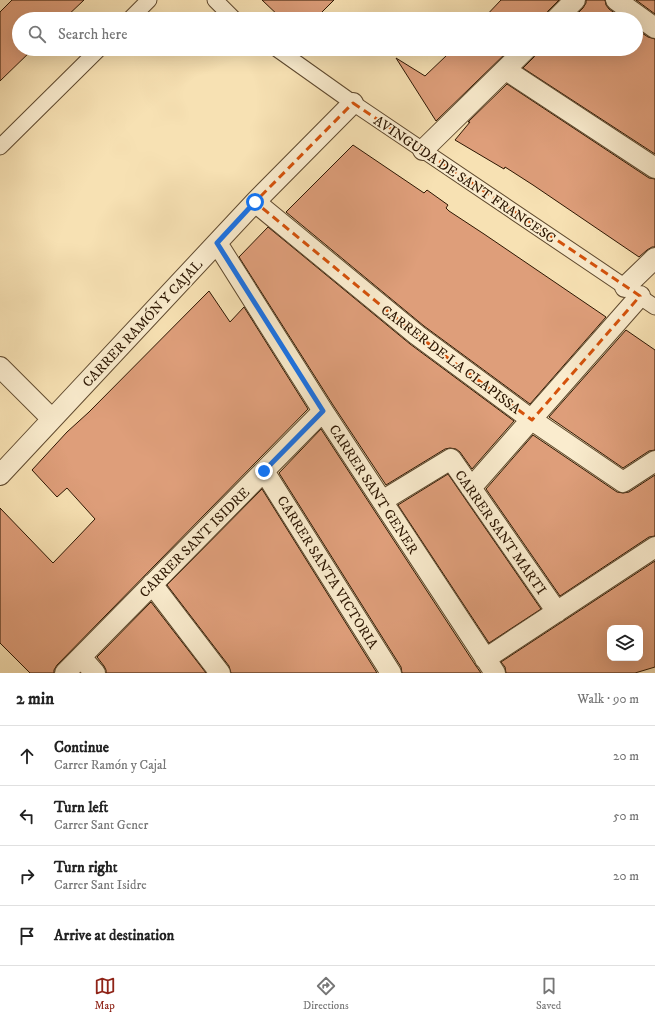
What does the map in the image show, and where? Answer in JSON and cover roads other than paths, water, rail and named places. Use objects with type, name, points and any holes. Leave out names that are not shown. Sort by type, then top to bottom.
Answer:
[{"type":"street","points":[[137,12],[149,0]]},
{"type":"street","points":[[215,0],[227,12]]},
{"type":"street","points":[[563,12],[575,0]]},
{"type":"street","points":[[616,0],[633,12]]},
{"type":"street","points":[[643,19],[655,28]]},
{"type":"street","points":[[0,147],[92,56]]},
{"type":"street","name":"AVINGUDA DE SANT FRANCESC","points":[[287,56],[353,103],[640,297]]},
{"type":"street","points":[[422,150],[519,56]]},
{"type":"street","points":[[506,70],[655,168]]},
{"type":"street","name":"CARRER RAMÓN Y CAJAL","points":[[0,475],[255,202],[353,103]]},
{"type":"street","name":"CARRER DE LA CLAPISSA","points":[[255,202],[417,335],[532,420],[623,482],[655,461]]},
{"type":"street","name":"CARRER SANT GENER","points":[[217,243],[323,411],[490,666]]},
{"type":"street","points":[[471,488],[640,297],[655,258]]},
{"type":"street","points":[[0,367],[52,419]]},
{"type":"street","name":"CARRER SANT ISIDRE","points":[[65,673],[323,411]]},
{"type":"street","name":"CARRER SANT MARTI","points":[[382,502],[451,459],[557,612]]},
{"type":"street","name":"CARRER SANTA VICTORIA","points":[[264,471],[392,673]]},
{"type":"street","points":[[490,666],[557,612],[655,547]]},
{"type":"street","points":[[152,584],[220,673]]},
{"type":"street","points":[[81,657],[95,673]]}]
